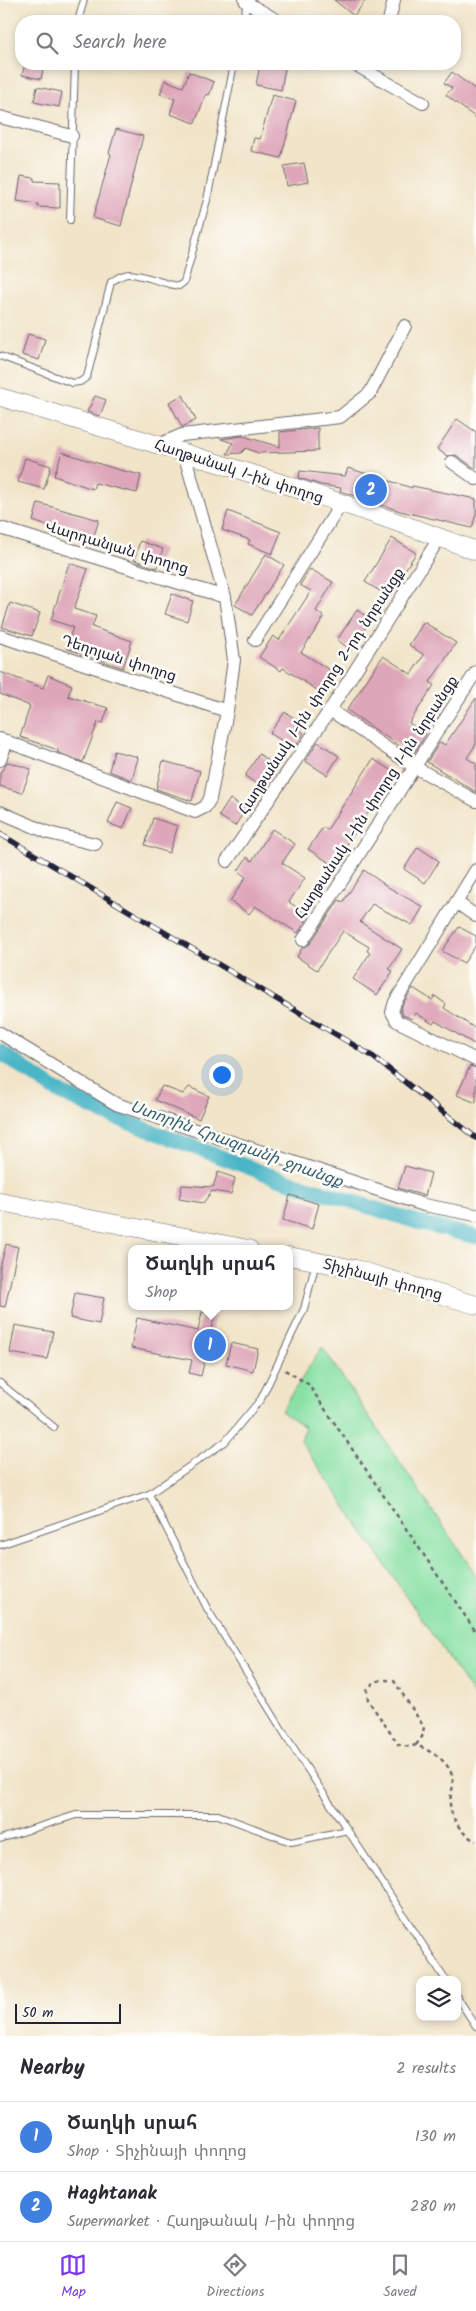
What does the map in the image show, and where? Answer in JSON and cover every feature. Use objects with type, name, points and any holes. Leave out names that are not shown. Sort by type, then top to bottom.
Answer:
[{"type":"main road","name":"Հաղթանակ 1-ին փողոց","points":[[0,397],[184,453],[440,537],[476,551]]},
{"type":"main road","points":[[0,1202],[228,1245]]},
{"type":"main road","name":"Տիչինայի փողոց","points":[[293,1257],[355,1269],[476,1305]]},
{"type":"street","points":[[390,15],[394,0]]},
{"type":"street","points":[[246,2],[268,15]]},
{"type":"street","points":[[377,70],[423,103]]},
{"type":"street","points":[[0,117],[72,136]]},
{"type":"street","points":[[158,445],[182,435],[340,417],[370,393],[406,326]]},
{"type":"street","points":[[0,760],[4,740],[195,812],[205,807],[210,799],[228,711],[234,660],[225,597],[184,453]]},
{"type":"street","points":[[452,462],[476,479]]},
{"type":"street","points":[[255,640],[341,504]]},
{"type":"street","name":"Վարդանյան փողոց","points":[[0,528],[225,597]]},
{"type":"street","name":"Հաղթանակ 1-ին փողոց 2-րդ նրբանցք","points":[[227,861],[330,710],[440,537]]},
{"type":"street","name":"Դեղոյան փողոց","points":[[0,636],[228,711]]},
{"type":"street","name":"Հաղթանակ 1-ին փողոց 1-ին նրբանցք","points":[[303,940],[476,672]]},
{"type":"street","points":[[330,710],[414,766],[476,801]]},
{"type":"street","points":[[0,812],[49,833],[95,844]]},
{"type":"street","points":[[476,870],[395,1002],[392,1012],[397,1021],[476,1060]]},
{"type":"street","points":[[456,902],[476,916]]},
{"type":"street","points":[[0,1033],[116,1104],[424,1205],[476,1215]]},
{"type":"lane","points":[[80,15],[84,0]]},
{"type":"lane","points":[[244,15],[246,2]]},
{"type":"lane","points":[[70,220],[75,70]]},
{"type":"lane","points":[[0,356],[64,381],[80,382],[87,377],[111,282],[130,274],[179,286],[184,282],[206,200],[233,70]]},
{"type":"lane","points":[[0,1545],[150,1494],[225,1442],[261,1398],[304,1310],[316,1262]]},
{"type":"lane","points":[[0,1383],[54,1427]]},
{"type":"lane","points":[[150,1494],[208,1610],[443,1976]]},
{"type":"lane","points":[[0,1839],[76,1815],[218,1815],[291,1842],[348,1830]]},
{"type":"lane","points":[[461,2003],[476,2026]]},
{"type":"path","points":[[277,1366],[308,1384],[476,1632]]},
{"type":"path","points":[[416,1745],[422,1737],[424,1727],[394,1681],[383,1679],[373,1682],[367,1690],[368,1700],[398,1744],[409,1747],[416,1745],[435,1753],[447,1766],[453,1782],[450,1805],[456,1821],[463,1832],[476,1841]]},
{"type":"green space","points":[[322,1347],[476,1575],[476,1699],[301,1441],[305,1427],[281,1411]]},
{"type":"building","points":[[334,0],[366,0],[353,15]]},
{"type":"building","points":[[23,70],[43,70],[41,79],[22,75]]},
{"type":"building","points":[[259,70],[285,70],[281,90],[256,85]]},
{"type":"building","points":[[189,72],[214,82],[209,95],[206,94],[195,123],[170,114],[175,99],[160,94],[165,80],[183,87]]},
{"type":"building","points":[[452,72],[476,90],[476,118],[446,95],[452,88],[444,83]]},
{"type":"building","points":[[37,87],[62,92],[59,107],[34,102]]},
{"type":"building","points":[[272,95],[296,101],[281,158],[251,151],[254,138],[260,139]]},
{"type":"building","points":[[116,129],[143,136],[121,226],[93,218]]},
{"type":"building","points":[[304,163],[308,182],[287,186],[284,166]]},
{"type":"building","points":[[21,176],[34,178],[34,181],[60,182],[60,208],[38,207],[38,204],[17,201]]},
{"type":"building","points":[[28,334],[45,339],[39,360],[22,355]]},
{"type":"building","points":[[183,395],[196,420],[182,427],[169,402]]},
{"type":"building","points":[[95,396],[106,400],[100,416],[87,412]]},
{"type":"building","points":[[457,419],[476,432],[476,469],[456,455],[447,456],[437,449]]},
{"type":"building","points":[[318,428],[318,451],[258,453],[246,448],[241,453],[227,454],[233,443],[221,439],[243,436],[280,447],[280,432]]},
{"type":"building","points":[[62,452],[141,475],[137,493],[95,483],[93,489],[54,476]]},
{"type":"building","points":[[25,458],[51,466],[44,489],[18,482]]},
{"type":"building","points":[[348,468],[412,488],[412,486],[476,499],[476,514],[472,528],[400,511],[340,491],[341,488],[321,485],[299,478],[300,471],[345,476]]},
{"type":"building","points":[[38,503],[99,520],[92,542],[33,521]]},
{"type":"building","points":[[228,511],[281,532],[272,554],[248,544],[250,540],[222,530]]},
{"type":"building","points":[[392,538],[416,553],[388,596],[365,582]]},
{"type":"building","points":[[140,541],[163,549],[157,568],[134,560]]},
{"type":"building","points":[[266,554],[284,565],[252,615],[235,605]]},
{"type":"building","points":[[69,563],[88,569],[74,609],[96,616],[92,627],[132,641],[123,668],[66,648],[73,627],[51,620]]},
{"type":"building","points":[[310,569],[333,582],[316,611],[324,617],[301,652],[336,674],[323,694],[283,668],[281,671],[259,657],[273,636],[279,640],[311,591],[300,585]]},
{"type":"building","points":[[172,594],[193,601],[187,621],[165,614]]},
{"type":"building","points":[[10,603],[40,613],[32,636],[2,627]]},
{"type":"building","points":[[357,610],[371,619],[351,650],[337,640]]},
{"type":"building","points":[[424,622],[456,643],[430,682],[434,685],[409,723],[426,734],[414,753],[409,750],[408,752],[347,710],[383,656],[411,674],[424,655],[409,645]]},
{"type":"building","points":[[0,672],[43,688],[48,675],[72,685],[68,696],[108,708],[103,723],[98,722],[83,762],[57,752],[58,750],[20,737],[30,706],[0,694]]},
{"type":"building","points":[[476,698],[476,744],[467,758],[476,764],[476,792],[427,762],[440,742],[445,745]]},
{"type":"building","points":[[285,712],[304,724],[300,730],[304,733],[294,749],[270,733]]},
{"type":"building","points":[[318,742],[339,756],[327,775],[305,761]]},
{"type":"building","points":[[114,751],[138,757],[132,780],[109,771]]},
{"type":"building","points":[[259,754],[278,767],[264,789],[245,776]]},
{"type":"building","points":[[373,759],[395,773],[333,865],[308,849],[323,827],[327,830]]},
{"type":"building","points":[[163,761],[200,771],[192,801],[156,789]]},
{"type":"building","points":[[8,762],[31,769],[22,793],[0,786],[0,773]]},
{"type":"building","points":[[230,799],[246,809],[235,826],[219,816]]},
{"type":"building","points":[[117,802],[132,808],[123,829],[108,823]]},
{"type":"building","points":[[153,818],[178,826],[169,853],[145,845]]},
{"type":"building","points":[[272,829],[295,844],[282,863],[305,878],[289,902],[302,911],[299,916],[306,921],[298,933],[255,906],[249,914],[230,901],[246,877],[238,871],[247,857],[252,861]]},
{"type":"building","points":[[418,847],[439,861],[425,883],[404,869]]},
{"type":"building","points":[[364,870],[388,887],[423,907],[412,925],[372,904],[360,922],[402,949],[389,969],[393,971],[377,995],[353,979],[370,953],[367,951],[369,947],[343,931],[317,970],[297,957],[302,948],[310,944],[339,900],[343,902]]},
{"type":"building","points":[[459,927],[476,936],[476,945],[464,963],[442,951]]},
{"type":"building","points":[[413,988],[432,1000],[435,996],[446,1004],[444,1008],[476,1029],[476,1045],[435,1021],[433,1024],[416,1013],[412,1019],[403,1015],[401,1011],[402,1005]]},
{"type":"building","points":[[470,1066],[476,1068],[476,1103],[457,1095]]},
{"type":"building","points":[[162,1086],[183,1094],[189,1087],[209,1096],[199,1119],[155,1100]]},
{"type":"building","points":[[405,1166],[431,1173],[425,1196],[398,1188]]},
{"type":"building","points":[[218,1172],[235,1178],[231,1194],[212,1191],[203,1203],[179,1199],[182,1185],[213,1187]]},
{"type":"building","points":[[290,1195],[319,1204],[312,1229],[283,1220]]},
{"type":"building","points":[[6,1244],[18,1247],[5,1307],[0,1306],[0,1268]]},
{"type":"building","points":[[75,1293],[104,1298],[99,1324],[70,1318]]},
{"type":"building","points":[[202,1312],[215,1314],[201,1376],[189,1373],[192,1360],[131,1348],[137,1318],[198,1331]]},
{"type":"building","points":[[15,1325],[53,1332],[47,1359],[10,1353]]},
{"type":"building","points":[[231,1343],[258,1349],[253,1371],[226,1364]]},
{"type":"waterway","name":"Ստորին Հրազդանի ջրանցք","points":[[0,1052],[57,1091],[103,1113],[272,1176],[427,1225],[476,1237]]},
{"type":"railway","points":[[0,834],[372,1056],[476,1138]]},
{"type":"place","name":"Haghtanak","points":[[371,490]]},
{"type":"place","name":"Ծաղկի սրահ","points":[[210,1345]]}]
